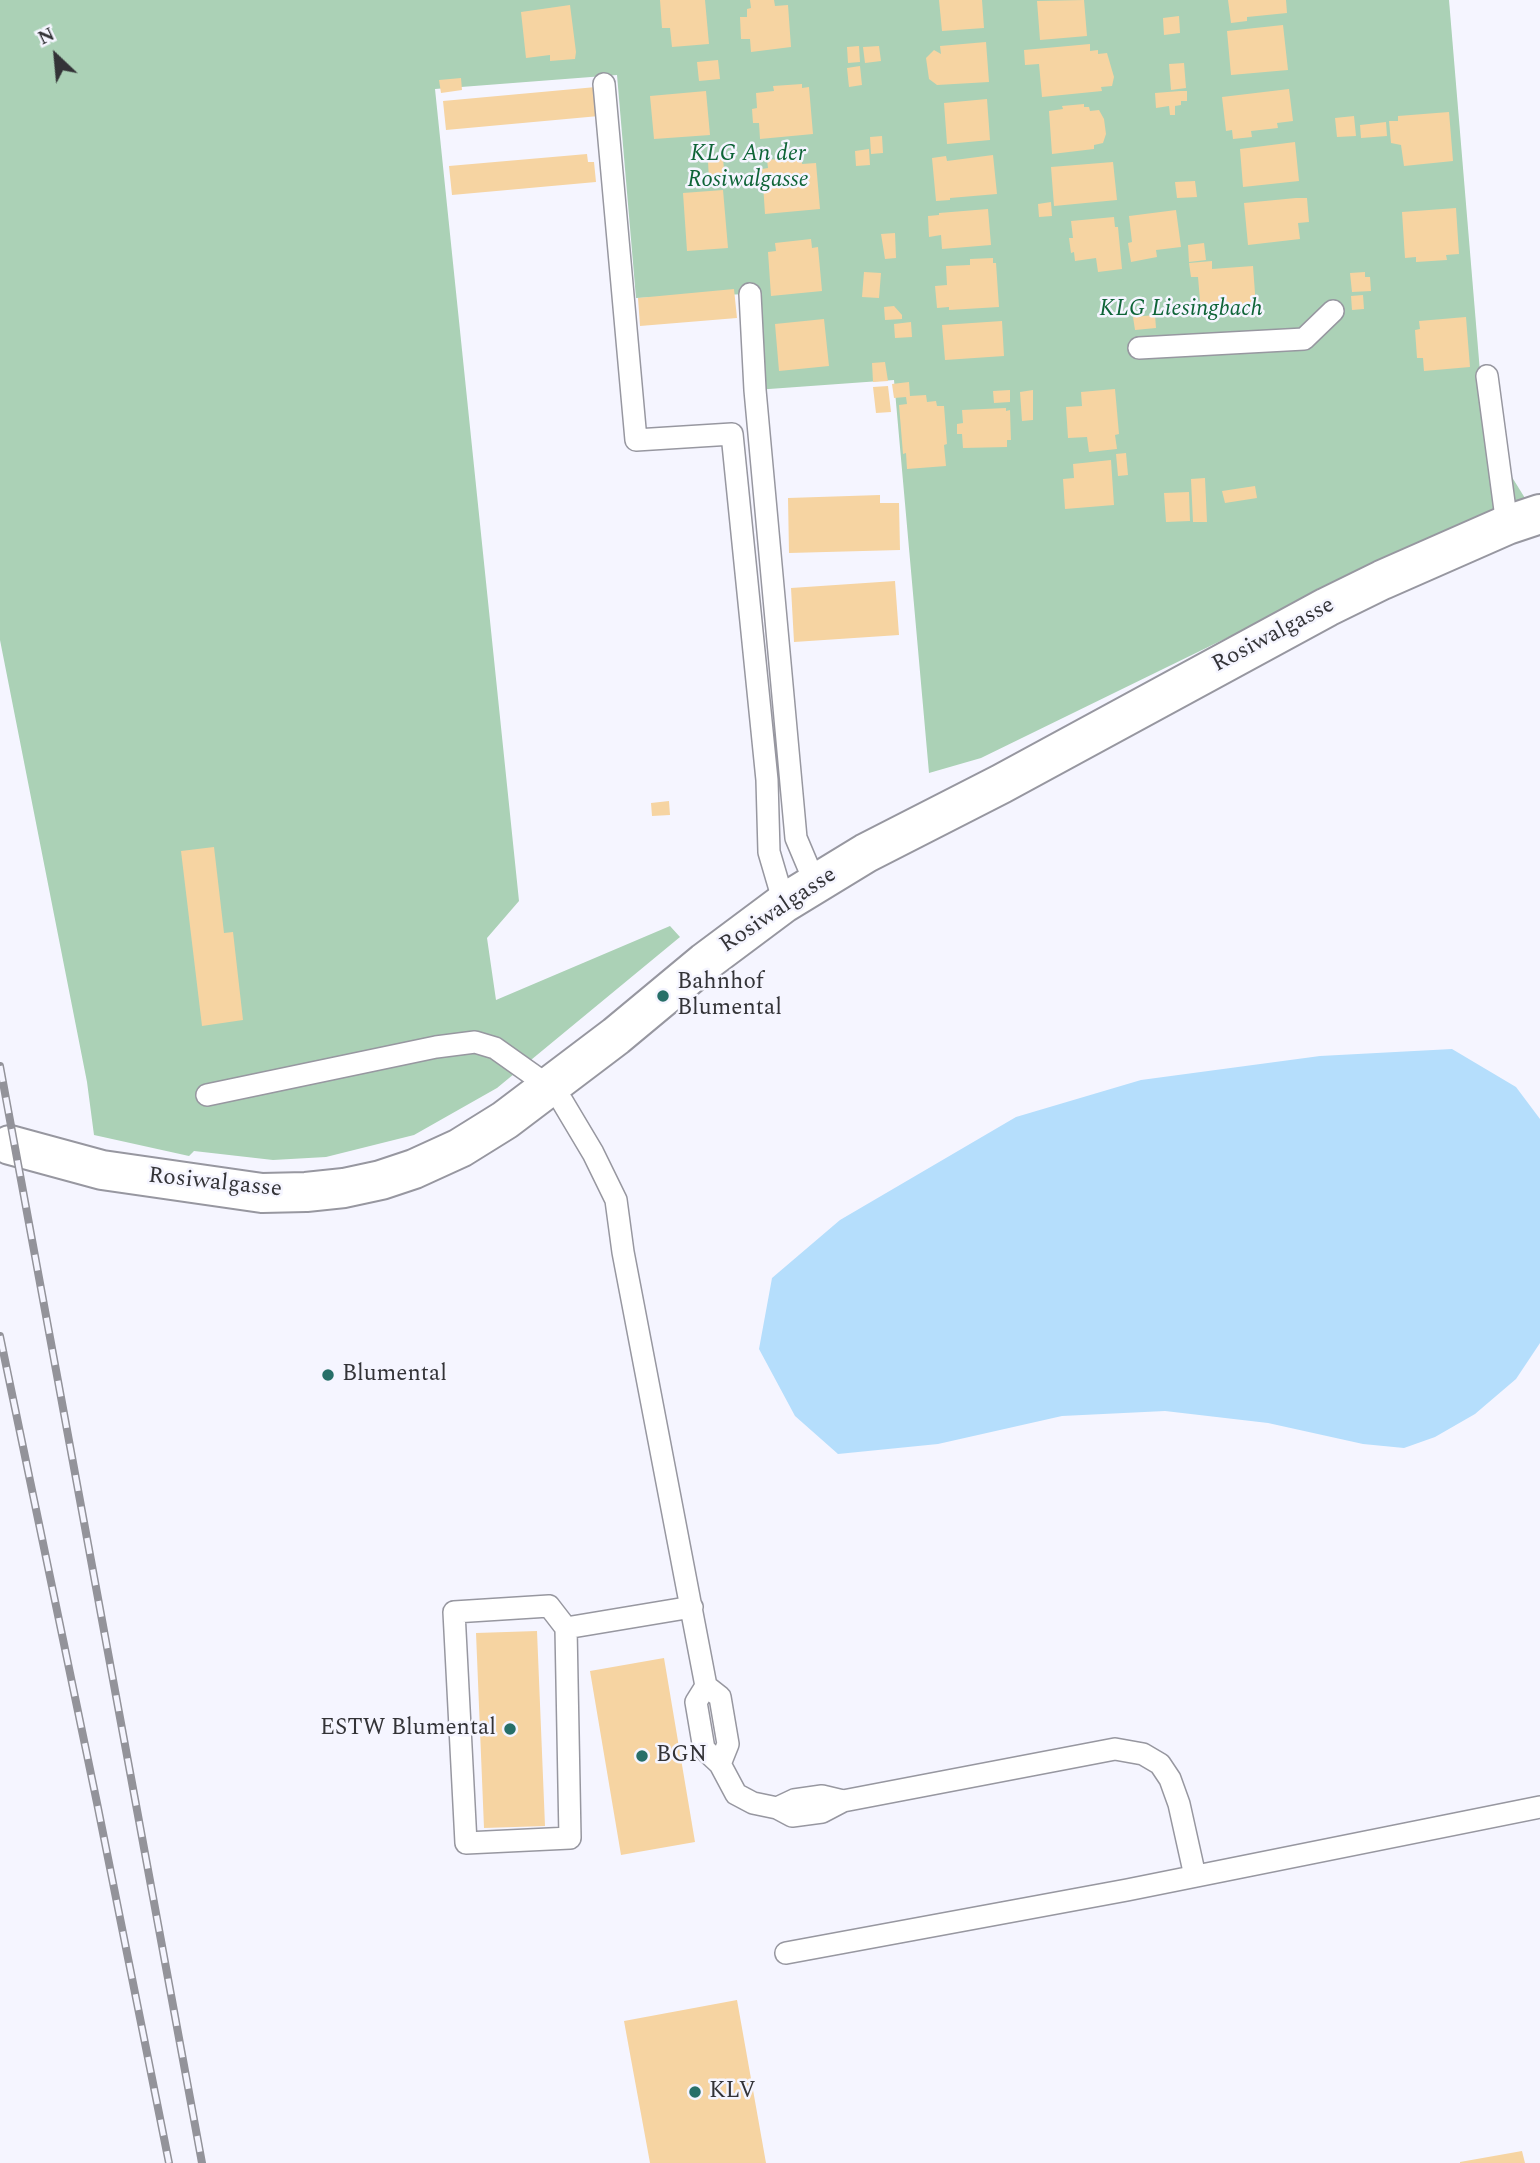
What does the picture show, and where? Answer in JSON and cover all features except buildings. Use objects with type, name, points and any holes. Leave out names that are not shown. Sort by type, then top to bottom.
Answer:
[{"type":"street","name":"Rosiwalgasse","points":[[10,1145],[102,1170],[262,1193],[306,1192],[381,1180],[414,1169],[460,1148],[505,1120],[705,962],[799,893],[866,853],[1001,784],[1327,607],[1382,580],[1524,519]]},
{"type":"lane","points":[[604,84],[636,440],[732,434],[766,780],[769,852],[799,893]]},
{"type":"lane","points":[[750,294],[755,390],[799,893]]},
{"type":"lane","points":[[1139,348],[1304,339],[1333,311]]},
{"type":"lane","points":[[1487,376],[1524,519]]},
{"type":"lane","points":[[207,1095],[436,1047],[475,1042],[495,1048],[550,1087],[568,1110],[616,1200],[625,1265],[706,1686],[720,1697],[729,1744],[720,1764],[736,1794],[753,1803],[777,1808],[794,1800],[822,1796],[843,1801],[1115,1749],[1143,1754],[1160,1765],[1170,1779],[1179,1804],[1195,1876]]},
{"type":"lane","points":[[548,1606],[566,1628],[570,1838],[466,1843],[454,1612],[548,1606]]},
{"type":"lane","points":[[566,1628],[692,1607]]},
{"type":"lane","points":[[786,1953],[1195,1876],[1540,1807]]},
{"type":"green space","points":[[0,0],[1449,0],[1480,372],[1502,461],[1528,503],[1380,563],[981,758],[929,773],[894,380],[755,390],[749,294],[636,298],[617,75],[435,89],[519,901],[487,938],[496,1000],[670,926],[680,937],[497,1088],[414,1135],[326,1157],[273,1160],[194,1151],[189,1156],[94,1135],[87,1082],[0,640]]},
{"type":"water","points":[[1452,1049],[1516,1087],[1540,1119],[1540,1343],[1516,1379],[1475,1414],[1435,1437],[1404,1448],[1363,1444],[1268,1423],[1165,1411],[1062,1416],[938,1444],[838,1454],[795,1416],[759,1349],[772,1278],[840,1220],[1016,1117],[1141,1080],[1320,1056]]},
{"type":"railway","points":[[0,1066],[202,2163]]},
{"type":"railway","points":[[0,1336],[169,2163]]},
{"type":"place","name":"Bahnhof Blumental","points":[[663,996]]},
{"type":"place","name":"Blumental","points":[[328,1375]]},
{"type":"place","name":"ESTW Blumental","points":[[510,1729]]},
{"type":"place","name":"BGN","points":[[642,1756]]},
{"type":"place","name":"KLV","points":[[695,2092]]},
{"type":"park label","name":"KLG An der Rosiwalgasse","points":[[748,168]]},
{"type":"park label","name":"KLG Liesingbach","points":[[1181,310]]}]
